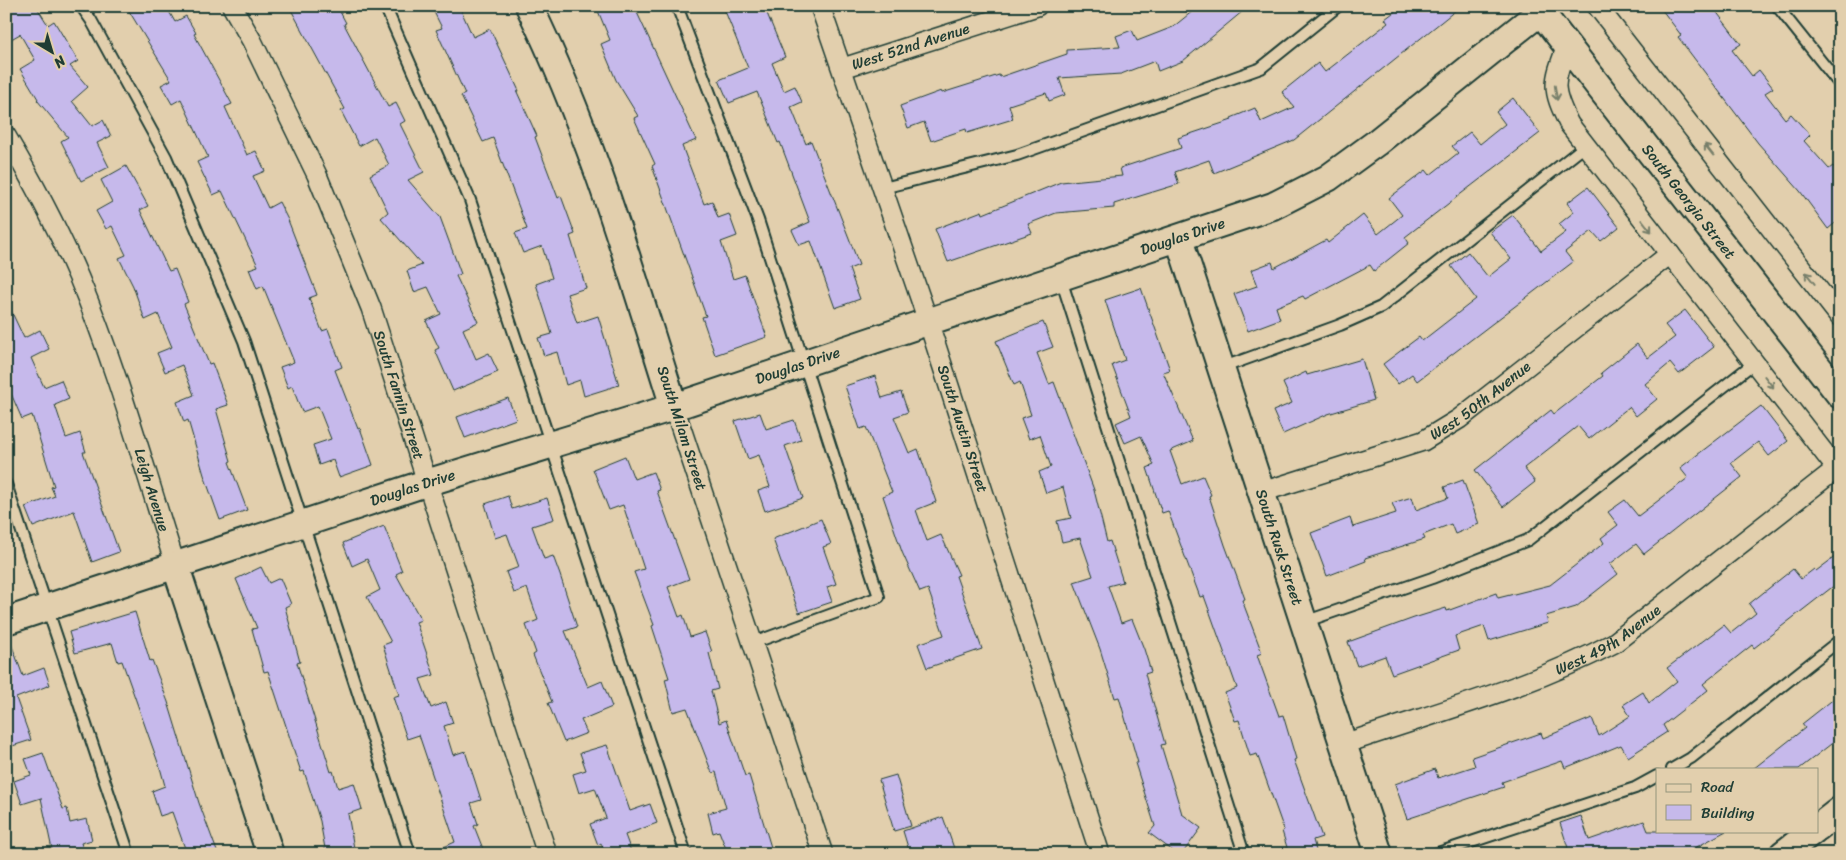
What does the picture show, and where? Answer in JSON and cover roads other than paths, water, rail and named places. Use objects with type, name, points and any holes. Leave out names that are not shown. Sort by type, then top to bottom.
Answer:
[{"type":"street","name":"South Fannin Street","points":[[232,6],[252,41],[317,175],[371,308],[547,854]]},
{"type":"street","name":"South Milam Street","points":[[529,6],[575,111],[606,193],[674,407],[823,854]]},
{"type":"street","name":"South Austin Street","points":[[820,6],[843,68],[928,321],[1100,854]]},
{"type":"street","name":"West 52nd Avenue","points":[[843,68],[1037,6]]},
{"type":"street","points":[[1597,6],[1840,316]]},
{"type":"street","name":"Douglas Drive","points":[[6,622],[426,483],[674,407],[1273,206],[1328,178],[1376,142],[1538,9]]},
{"type":"street","name":"South Georgia Street","points":[[1538,9],[1840,395]]},
{"type":"street","points":[[1566,46],[1554,79],[1556,99],[1569,124],[1838,471]]},
{"type":"street","name":"Leigh Avenue","points":[[6,136],[42,199],[79,279],[110,361],[270,854]]},
{"type":"street","name":"South Rusk Street","points":[[1178,239],[1380,854]]},
{"type":"street","name":"West 50th Avenue","points":[[1262,492],[1423,441],[1459,419],[1670,254]]},
{"type":"street","name":"West 49th Avenue","points":[[1344,744],[1529,681],[1579,662],[1614,643],[1838,471]]},
{"type":"street","points":[[1818,827],[1840,810]]},
{"type":"street","points":[[1790,852],[1812,832]]},
{"type":"lane","points":[[81,6],[91,20],[166,157],[244,341],[410,854]]},
{"type":"lane","points":[[385,6],[470,200],[686,854]]},
{"type":"lane","points":[[677,6],[758,220],[879,597],[753,643]]},
{"type":"lane","points":[[883,188],[1017,154],[1261,68],[1338,6]]},
{"type":"lane","points":[[1778,6],[1840,86]]},
{"type":"lane","points":[[1221,368],[1340,325],[1381,307],[1585,146]]},
{"type":"lane","points":[[1061,278],[1244,854]]},
{"type":"lane","points":[[1304,622],[1432,578],[1528,540],[1754,363]]},
{"type":"lane","points":[[6,484],[49,608],[129,854]]},
{"type":"lane","points":[[1674,768],[1691,758],[1840,640]]},
{"type":"lane","points":[[1435,854],[1635,788],[1656,777]]}]
